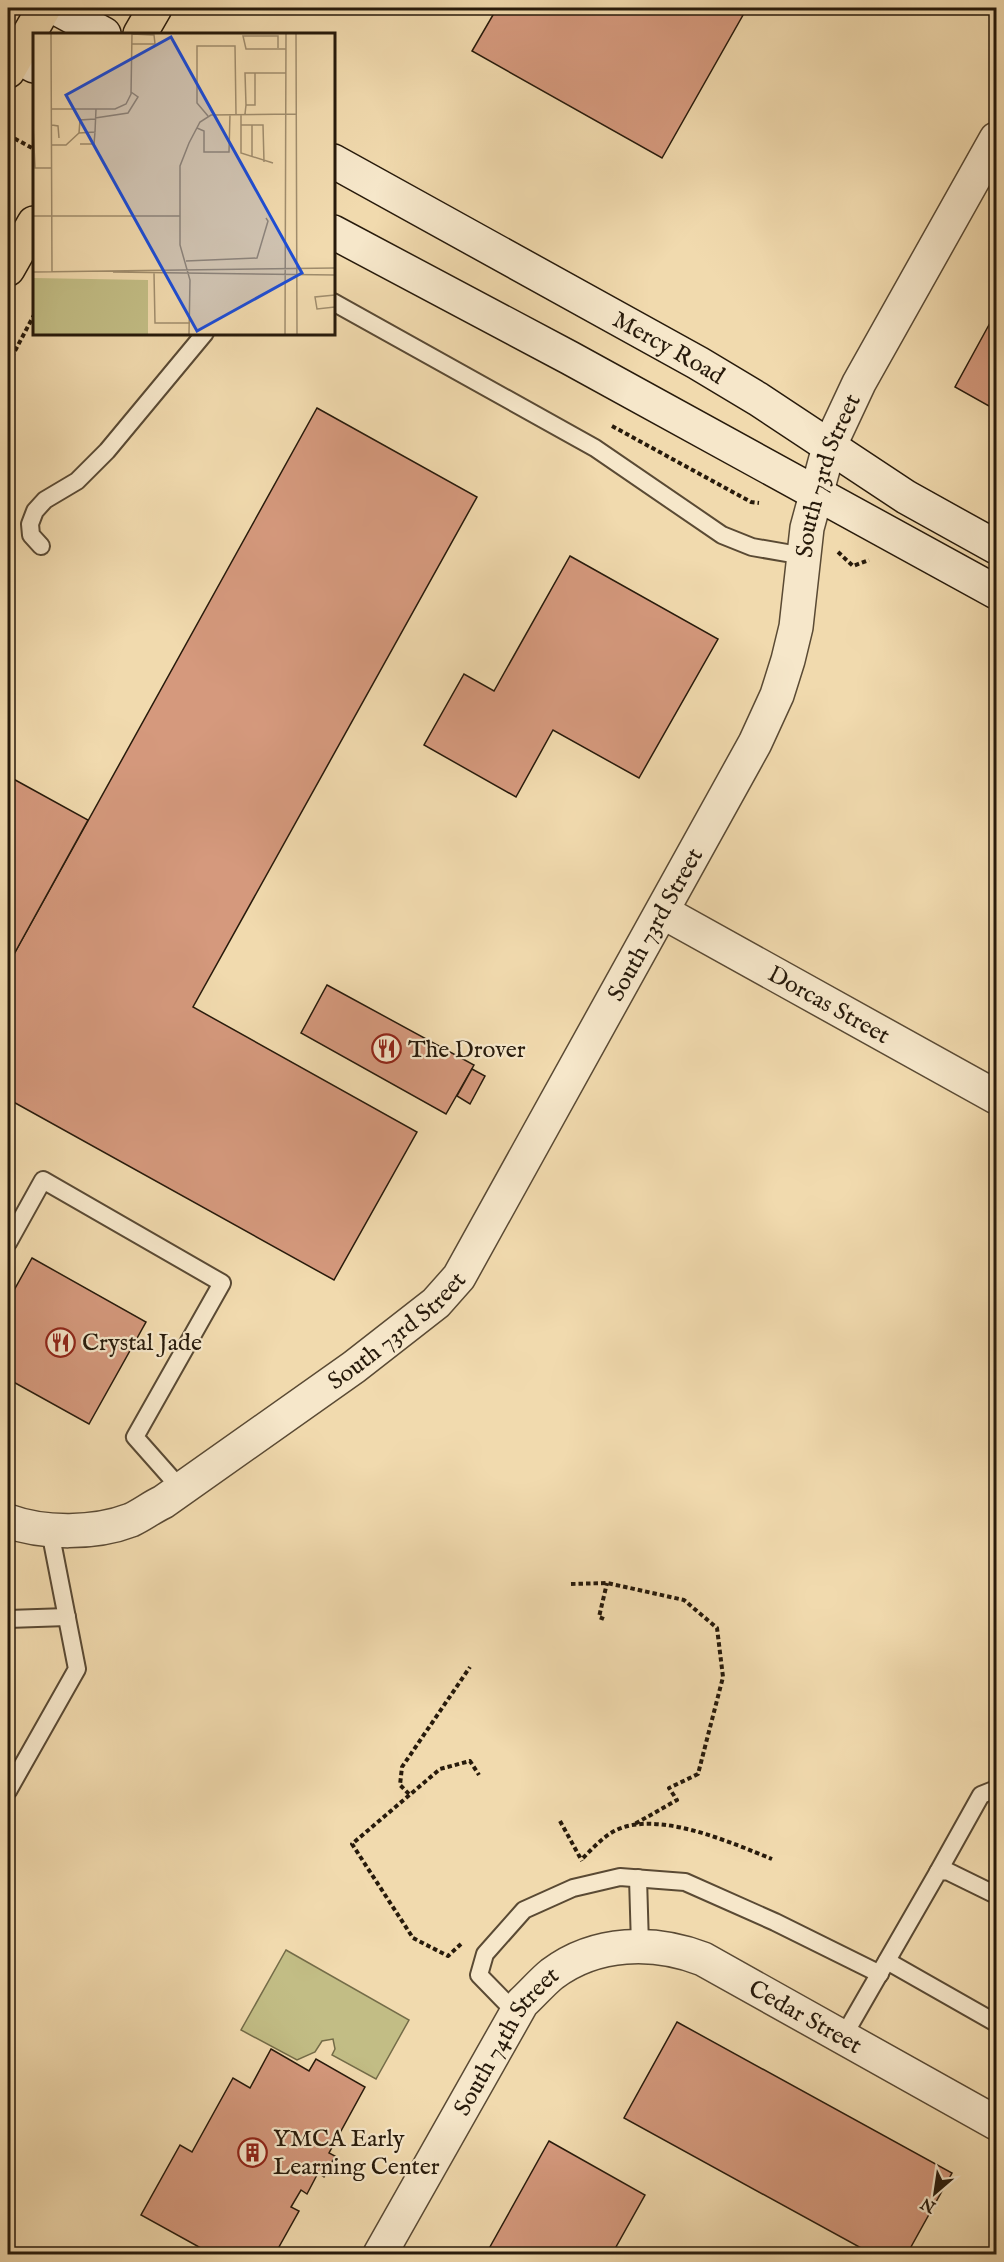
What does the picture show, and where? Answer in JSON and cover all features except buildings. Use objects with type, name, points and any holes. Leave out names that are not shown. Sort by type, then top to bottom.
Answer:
[{"type":"main road","points":[[16,61],[44,8]]},
{"type":"main road","points":[[141,33],[155,8]]},
{"type":"main road","points":[[8,269],[33,226]]},
{"type":"street","points":[[56,8],[102,33]]},
{"type":"street","name":"South 73rd Street","points":[[64,1531],[129,1520],[181,1489],[354,1366],[436,1303],[459,1277],[755,743],[777,695],[796,627],[804,556],[815,492],[829,447],[859,383],[996,139]]},
{"type":"street","name":"Mercy Road","points":[[334,162],[698,363],[906,497],[996,547]]},
{"type":"street","points":[[334,233],[996,592]]},
{"type":"street","name":"Dorcas Street","points":[[663,912],[996,1097]]},
{"type":"street","points":[[8,1521],[64,1531]]},
{"type":"street","name":"Cedar Street","points":[[603,1950],[640,1945],[684,1951],[703,1959],[996,2123]]},
{"type":"street","name":"South 74th Street","points":[[380,2254],[522,2003],[553,1974],[603,1950]]},
{"type":"lane","points":[[334,303],[595,448],[722,535],[752,547],[804,556]]},
{"type":"lane","points":[[40,546],[31,535],[30,524],[34,511],[45,500],[77,481],[106,451],[204,334]]},
{"type":"lane","points":[[8,1243],[43,1180],[222,1283],[135,1437],[181,1489]]},
{"type":"lane","points":[[8,1791],[77,1669],[67,1617],[64,1531]]},
{"type":"lane","points":[[8,1619],[67,1617]]},
{"type":"lane","points":[[843,2037],[981,1795],[996,1789]]},
{"type":"lane","points":[[938,1872],[947,1871],[996,1895]]},
{"type":"lane","points":[[517,2014],[479,1975],[485,1954],[524,1910],[573,1888],[620,1877],[685,1882],[884,1967],[996,2023]]},
{"type":"lane","points":[[638,1878],[640,1945]]},
{"type":"path","points":[[205,8],[211,10],[211,8]]},
{"type":"path","points":[[8,135],[33,148]]},
{"type":"path","points":[[8,364],[33,317]]},
{"type":"path","points":[[604,1619],[599,1617],[607,1583]]},
{"type":"path","points":[[571,1584],[607,1583],[684,1600],[717,1628],[723,1677],[698,1774],[669,1788],[677,1800],[633,1825]]},
{"type":"path","points":[[410,1794],[400,1785],[402,1767],[470,1666]]},
{"type":"path","points":[[464,1941],[448,1956],[413,1938],[352,1844],[440,1769],[470,1761],[480,1775]]},
{"type":"path","points":[[560,1821],[581,1860],[590,1884]]},
{"type":"path","points":[[571,1865],[581,1860],[604,1837],[623,1827],[633,1825],[673,1825],[730,1842],[772,1859]]},
{"type":"shaded area","points":[[286,1950],[409,2020],[376,2079],[332,2055],[335,2049],[333,2039],[322,2041],[315,2052],[297,2060],[241,2030]]},
{"type":"place","name":"The Drover","points":[[387,1049]]},
{"type":"place","name":"Crystal Jade","points":[[61,1342]]},
{"type":"place","name":"YMCA Early Learning Center","points":[[252,2152]]}]
